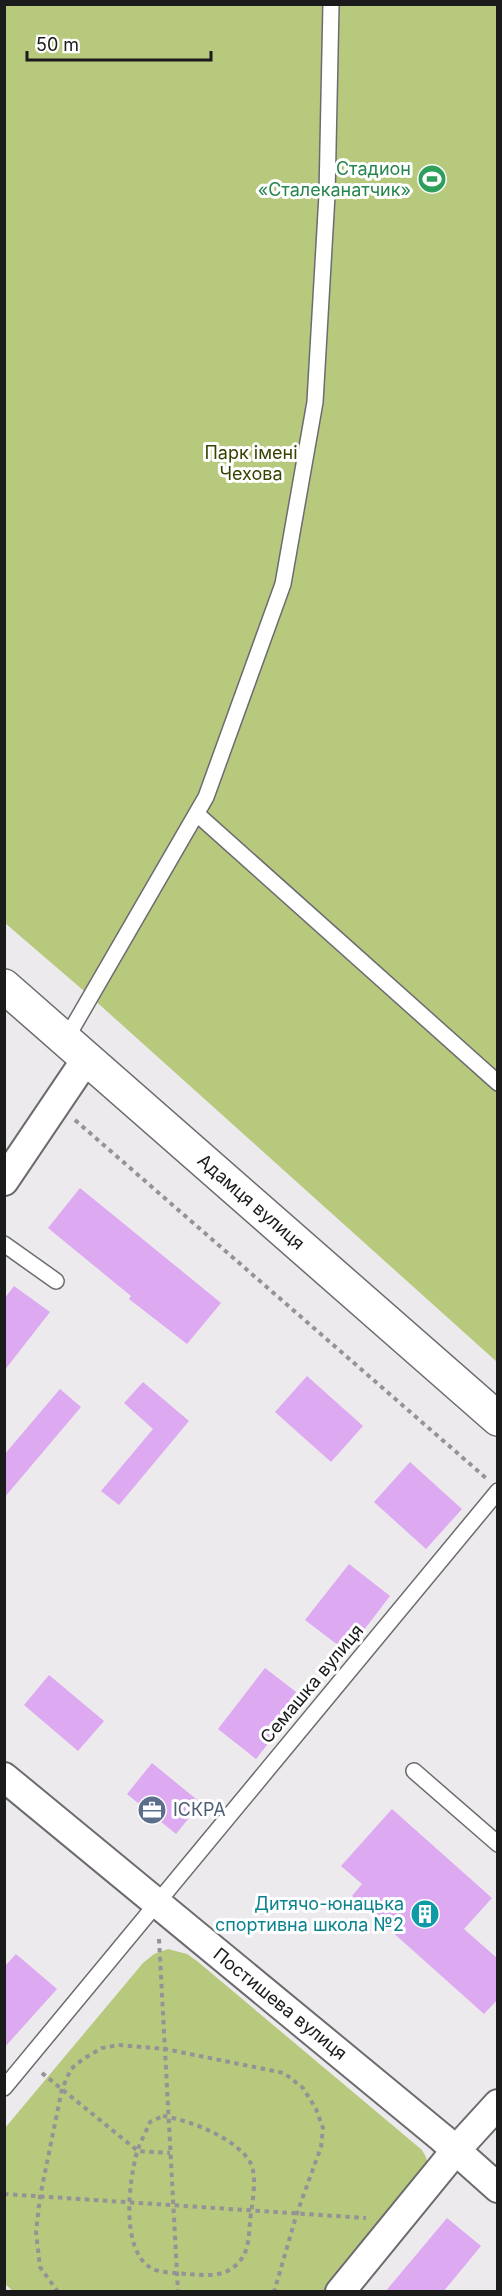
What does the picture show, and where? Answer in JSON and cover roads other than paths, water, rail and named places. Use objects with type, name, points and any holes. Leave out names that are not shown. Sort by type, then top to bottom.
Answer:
[{"type":"street","name":"Адамця вулиця","points":[[4,986],[498,1419]]},
{"type":"street","points":[[4,1181],[56,1104],[76,1049]]},
{"type":"street","name":"Постишева вулиця","points":[[4,1777],[498,2187]]},
{"type":"street","points":[[340,2292],[456,2150],[498,2104]]},
{"type":"lane","points":[[76,1049],[206,797],[283,584],[315,402],[327,195],[331,4]]},
{"type":"lane","points":[[197,814],[498,1083]]},
{"type":"lane","points":[[4,1244],[56,1281]]},
{"type":"lane","name":"Семашка вулиця","points":[[4,2088],[493,1485]]},
{"type":"lane","points":[[414,1771],[498,1844]]},
{"type":"place","name":"Стадион «Сталеканатчик»","points":[[432,179]]},
{"type":"place","name":"ІСКРА","points":[[152,1810]]},
{"type":"place","name":"Дитячо-юнацька спортивна школа №2","points":[[425,1914]]},
{"type":"park label","name":"Парк імені Чехова","points":[[251,463]]}]
